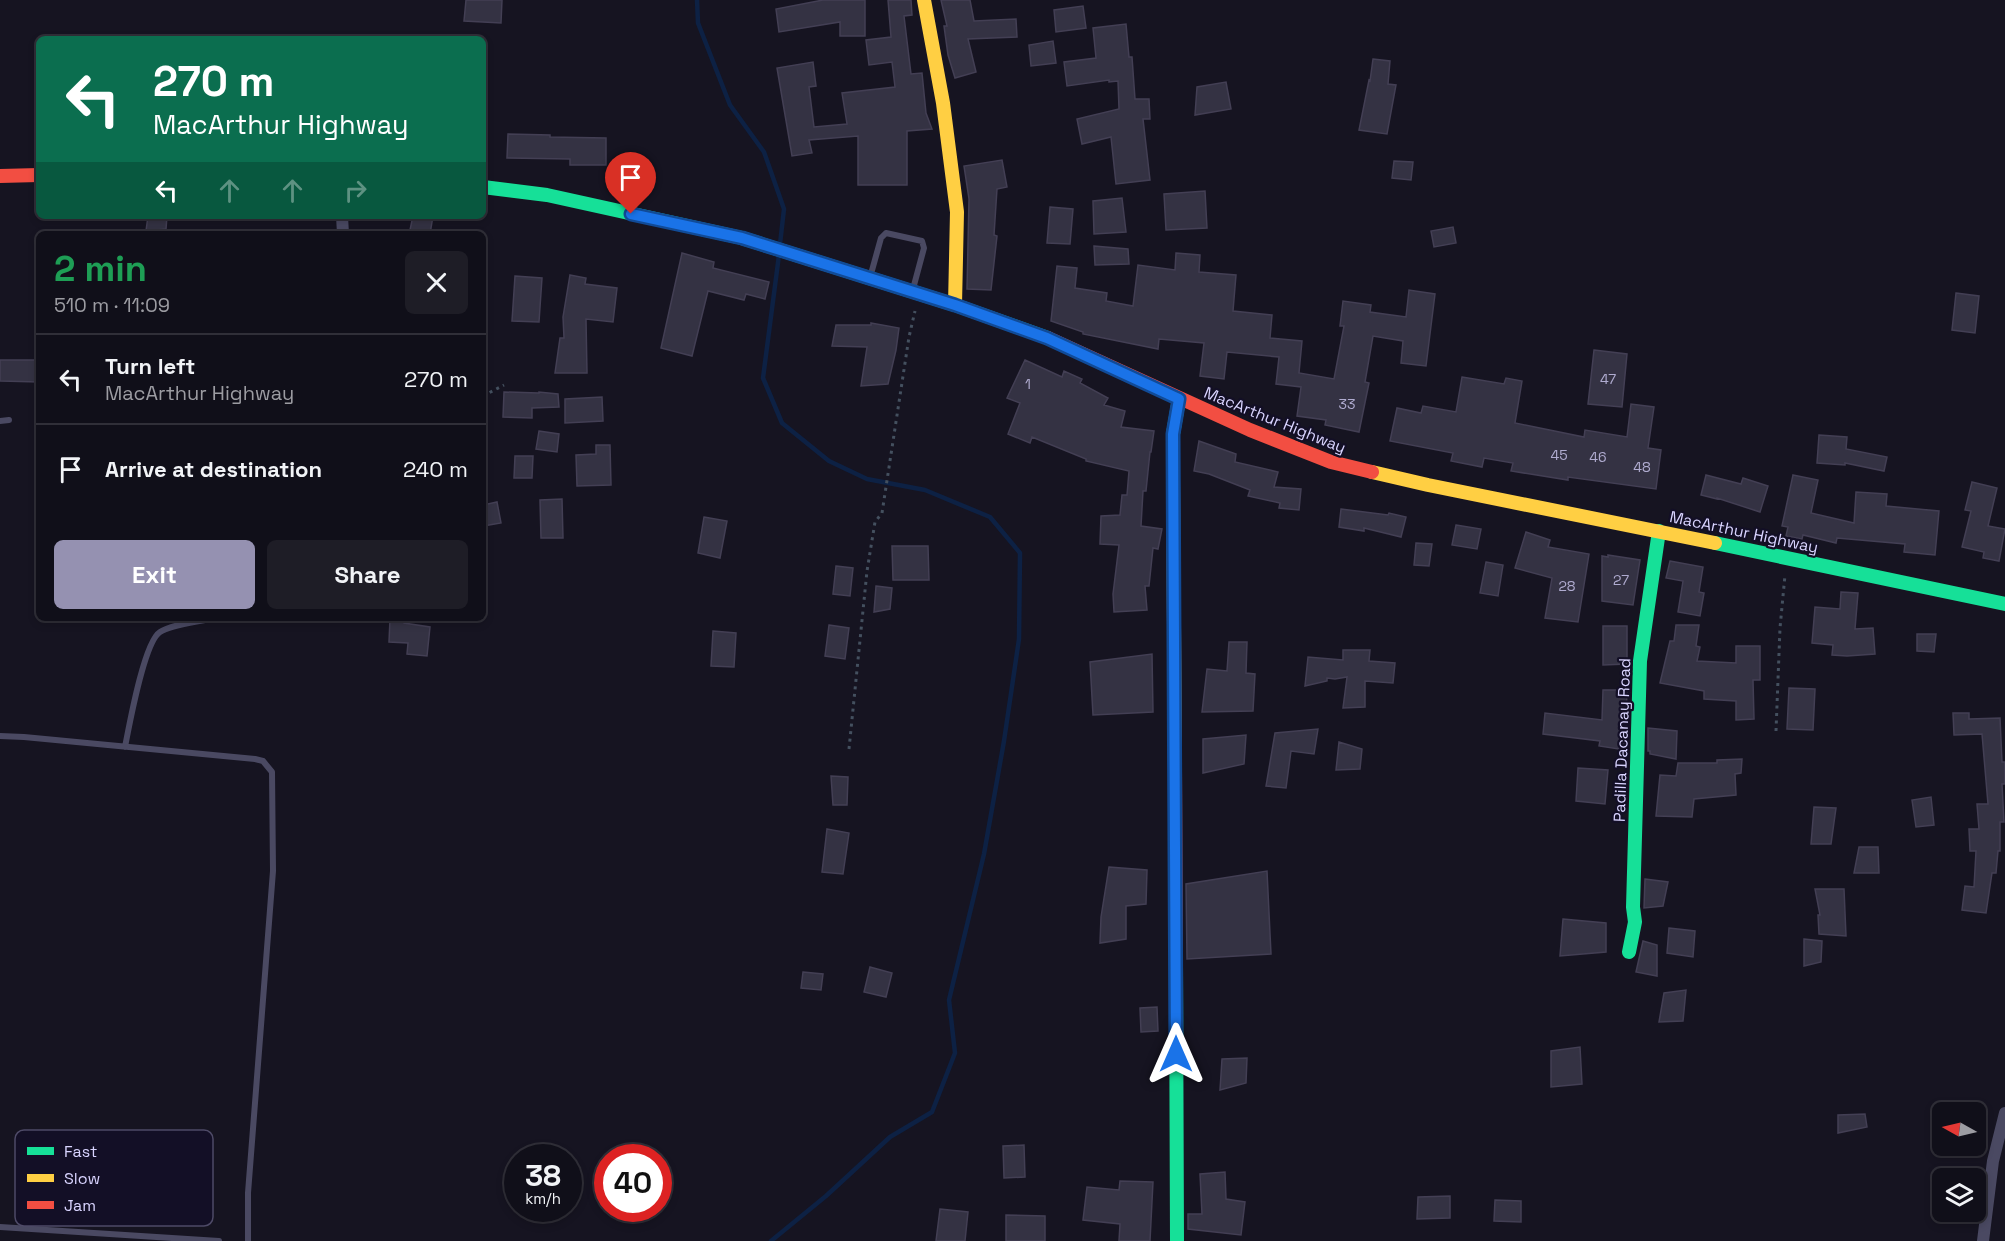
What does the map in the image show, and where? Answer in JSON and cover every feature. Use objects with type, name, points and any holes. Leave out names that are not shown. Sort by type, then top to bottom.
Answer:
[{"type":"main road","points":[[924,0],[943,104],[957,212],[955,305]]},
{"type":"main road","points":[[0,176],[36,175]]},
{"type":"main road","name":"MacArthur Highway","points":[[486,187],[547,195],[742,238],[916,292],[1047,338],[1179,399],[1331,462],[1428,485],[2005,604]]},
{"type":"main road","points":[[1177,1241],[1173,434],[1179,399]]},
{"type":"main road","name":"Padilla Dacanay Road","points":[[1629,952],[1635,922],[1633,907],[1640,661],[1659,531]]},
{"type":"street","points":[[1983,1241],[1993,1161],[2005,1113]]},
{"type":"lane","points":[[870,278],[881,238],[886,233],[922,241],[924,248],[916,292]]},
{"type":"lane","points":[[0,421],[9,420]]},
{"type":"lane","points":[[124,747],[136,693],[149,648],[155,636],[170,628],[201,621]]},
{"type":"lane","points":[[0,736],[255,759],[263,761],[272,772],[273,871],[248,1193],[248,1241]]},
{"type":"lane","points":[[0,1227],[219,1241]]},
{"type":"path","points":[[849,749],[867,571],[875,522],[882,513],[916,292]]},
{"type":"path","points":[[486,395],[504,386]]},
{"type":"path","points":[[1776,731],[1780,628],[1789,558]]},
{"type":"building","points":[[466,0],[502,0],[501,23],[464,21]]},
{"type":"building","points":[[823,0],[865,0],[865,36],[840,36],[840,22],[779,32],[776,9]]},
{"type":"building","points":[[888,0],[911,0],[912,15],[904,16],[911,74],[922,73],[926,113],[932,129],[907,131],[907,185],[858,185],[858,136],[809,140],[812,153],[792,156],[777,68],[813,62],[816,86],[809,87],[814,127],[847,124],[842,93],[895,87],[892,62],[869,65],[866,40],[891,37]]},
{"type":"building","points":[[941,0],[970,0],[974,21],[1016,19],[1017,37],[968,39],[976,72],[955,78],[948,55],[944,26],[947,26]]},
{"type":"building","points":[[1083,6],[1086,28],[1056,32],[1054,10]]},
{"type":"building","points":[[1126,24],[1129,57],[1132,57],[1135,99],[1149,99],[1150,119],[1143,119],[1150,180],[1116,184],[1111,137],[1082,144],[1077,119],[1119,109],[1118,81],[1109,82],[1109,80],[1067,86],[1064,62],[1096,58],[1093,28]]},
{"type":"building","points":[[1053,41],[1056,63],[1031,66],[1029,45]]},
{"type":"building","points":[[1373,59],[1390,61],[1388,84],[1396,85],[1387,134],[1359,130]]},
{"type":"building","points":[[1226,82],[1231,109],[1195,115],[1197,87]]},
{"type":"building","points":[[508,134],[606,138],[606,165],[570,165],[570,159],[507,158]]},
{"type":"building","points":[[1002,160],[1007,187],[997,189],[994,235],[997,236],[991,290],[967,289],[969,199],[964,166]]},
{"type":"building","points":[[1394,161],[1413,162],[1411,180],[1392,178]]},
{"type":"building","points":[[1205,191],[1207,228],[1166,230],[1164,194]]},
{"type":"building","points":[[1122,198],[1126,232],[1094,234],[1093,201]]},
{"type":"building","points":[[1050,207],[1073,209],[1070,244],[1047,243]]},
{"type":"building","points":[[148,219],[167,219],[166,229],[146,231]]},
{"type":"building","points":[[412,219],[432,219],[430,231],[410,230]]},
{"type":"building","points":[[1453,227],[1456,243],[1434,247],[1431,231]]},
{"type":"building","points":[[1094,246],[1128,249],[1129,264],[1095,265]]},
{"type":"building","points":[[682,253],[714,262],[713,268],[769,282],[765,299],[746,294],[744,300],[708,291],[692,356],[661,348]]},
{"type":"building","points":[[1176,253],[1200,255],[1199,272],[1236,275],[1233,311],[1272,315],[1270,338],[1302,341],[1299,373],[1334,379],[1344,326],[1340,326],[1343,301],[1371,305],[1370,312],[1406,317],[1409,290],[1435,294],[1426,366],[1401,363],[1403,341],[1373,336],[1365,382],[1369,383],[1359,432],[1325,425],[1326,420],[1297,416],[1301,387],[1276,384],[1279,357],[1227,352],[1224,379],[1200,376],[1204,343],[1159,339],[1158,349],[1083,334],[1083,332],[1051,321],[1057,266],[1077,268],[1075,288],[1107,293],[1106,301],[1133,306],[1138,265],[1175,270]]},
{"type":"building","points":[[570,275],[586,278],[585,284],[617,288],[613,322],[586,319],[587,373],[555,373],[560,338],[564,338],[563,317]]},
{"type":"building","points":[[515,276],[542,278],[539,322],[512,321]]},
{"type":"building","points":[[1956,293],[1979,296],[1975,333],[1952,330]]},
{"type":"building","points":[[871,323],[899,328],[896,350],[888,384],[861,386],[867,347],[832,346],[836,325],[871,325]]},
{"type":"building","points":[[1594,350],[1627,354],[1622,407],[1588,404]]},
{"type":"building","points":[[0,360],[36,360],[36,382],[0,381]]},
{"type":"building","points":[[1025,360],[1062,377],[1064,371],[1082,379],[1080,383],[1108,398],[1104,405],[1125,411],[1121,427],[1154,431],[1146,491],[1143,491],[1141,526],[1162,529],[1158,549],[1153,548],[1149,586],[1145,586],[1147,610],[1114,612],[1113,594],[1119,545],[1100,544],[1101,516],[1120,515],[1122,495],[1127,495],[1129,471],[1086,461],[1086,459],[1032,437],[1030,443],[1008,434],[1020,403],[1007,398]]},
{"type":"building","points":[[1462,377],[1504,384],[1506,378],[1522,381],[1515,423],[1584,437],[1585,430],[1627,437],[1631,404],[1654,407],[1648,448],[1661,450],[1656,489],[1568,477],[1568,480],[1511,471],[1513,463],[1484,458],[1482,467],[1451,461],[1453,453],[1390,441],[1397,408],[1421,413],[1423,406],[1456,412]]},
{"type":"building","points":[[504,392],[558,394],[559,407],[532,408],[532,418],[503,417]]},
{"type":"building","points":[[602,397],[603,421],[565,423],[565,399]]},
{"type":"building","points":[[539,431],[559,434],[557,452],[536,449]]},
{"type":"building","points":[[1819,435],[1847,437],[1846,449],[1887,457],[1884,471],[1845,463],[1845,465],[1817,463]]},
{"type":"building","points":[[1199,441],[1236,454],[1235,462],[1278,472],[1274,487],[1301,489],[1299,510],[1279,508],[1280,503],[1248,496],[1250,490],[1209,474],[1194,471]]},
{"type":"building","points":[[596,445],[610,445],[611,485],[577,486],[576,455],[596,454]]},
{"type":"building","points":[[515,456],[533,456],[532,478],[514,478]]},
{"type":"building","points":[[1706,475],[1741,484],[1743,478],[1768,486],[1760,512],[1701,495]]},
{"type":"building","points":[[1793,475],[1818,480],[1811,513],[1854,523],[1856,492],[1887,494],[1886,506],[1939,511],[1935,555],[1904,552],[1905,544],[1837,538],[1836,543],[1803,535],[1802,539],[1786,536],[1788,527],[1782,526]]},
{"type":"building","points":[[1972,482],[1997,488],[1988,526],[2005,529],[1999,561],[1983,558],[1984,552],[1962,547],[1971,511],[1965,510]]},
{"type":"building","points":[[562,499],[563,538],[541,538],[540,500]]},
{"type":"building","points":[[497,502],[501,523],[486,526],[486,504]]},
{"type":"building","points":[[1341,509],[1388,515],[1389,513],[1406,517],[1401,537],[1364,528],[1364,531],[1339,527]]},
{"type":"building","points":[[704,517],[727,521],[720,558],[698,553]]},
{"type":"building","points":[[1456,525],[1481,529],[1477,549],[1452,545]]},
{"type":"building","points":[[1526,532],[1550,540],[1548,547],[1589,554],[1578,622],[1545,618],[1552,578],[1515,568]]},
{"type":"building","points":[[1416,543],[1432,544],[1429,566],[1414,565]]},
{"type":"building","points":[[892,546],[928,546],[929,580],[893,580]]},
{"type":"building","points":[[1608,555],[1640,560],[1633,605],[1602,601],[1602,556],[1608,557]]},
{"type":"building","points":[[1670,561],[1703,567],[1699,592],[1704,593],[1700,616],[1678,612],[1683,581],[1666,578]]},
{"type":"building","points":[[1486,562],[1503,565],[1498,596],[1480,593]]},
{"type":"building","points":[[836,566],[853,568],[850,596],[833,594]]},
{"type":"building","points":[[876,586],[892,588],[890,609],[874,612]]},
{"type":"building","points":[[1841,592],[1858,593],[1855,629],[1873,628],[1875,654],[1832,655],[1833,645],[1812,643],[1815,607],[1840,609]]},
{"type":"building","points":[[390,621],[404,621],[404,623],[430,627],[427,656],[407,654],[408,643],[389,642]]},
{"type":"building","points":[[829,625],[849,628],[845,659],[825,656]]},
{"type":"building","points":[[1676,625],[1699,625],[1696,646],[1700,647],[1697,661],[1736,663],[1736,646],[1760,646],[1760,680],[1753,680],[1754,719],[1736,720],[1736,701],[1704,699],[1704,691],[1660,683],[1670,641],[1674,641]]},
{"type":"building","points":[[1603,626],[1627,626],[1627,664],[1603,665]]},
{"type":"building","points":[[713,631],[736,633],[734,667],[711,666]]},
{"type":"building","points":[[1917,634],[1936,634],[1934,652],[1917,651]]},
{"type":"building","points":[[1229,642],[1247,642],[1246,673],[1255,674],[1253,711],[1202,712],[1207,669],[1227,671]]},
{"type":"building","points":[[1343,650],[1370,650],[1369,661],[1395,663],[1393,683],[1365,681],[1365,707],[1343,708],[1347,677],[1327,678],[1327,681],[1305,686],[1308,657],[1343,660]]},
{"type":"building","points":[[1152,654],[1153,712],[1093,715],[1090,662]]},
{"type":"building","points":[[1789,688],[1815,689],[1813,730],[1787,729]]},
{"type":"building","points":[[1603,690],[1627,690],[1625,750],[1599,746],[1600,741],[1543,734],[1545,713],[1602,720]]},
{"type":"building","points":[[1953,713],[1969,713],[1969,719],[2000,718],[2002,762],[2005,762],[2005,784],[2002,784],[2004,822],[2000,822],[2000,851],[1998,851],[1996,873],[1992,873],[1986,913],[1962,910],[1965,886],[1974,887],[1976,851],[1970,851],[1969,829],[1979,829],[1977,804],[1988,804],[1982,734],[1954,735]]},
{"type":"building","points":[[1648,728],[1677,731],[1676,759],[1650,754]]},
{"type":"building","points":[[1318,729],[1314,754],[1291,751],[1286,788],[1266,786],[1275,733]]},
{"type":"building","points":[[1246,735],[1244,764],[1203,773],[1203,739]]},
{"type":"building","points":[[1339,742],[1362,749],[1360,769],[1336,770]]},
{"type":"building","points":[[1742,759],[1741,773],[1735,774],[1736,795],[1694,799],[1692,817],[1656,816],[1660,775],[1676,776],[1678,763],[1717,763],[1717,760]]},
{"type":"building","points":[[1578,768],[1608,770],[1605,804],[1576,801]]},
{"type":"building","points":[[831,776],[848,777],[847,805],[833,805]]},
{"type":"building","points":[[1931,797],[1934,825],[1916,827],[1912,800]]},
{"type":"building","points":[[1814,807],[1836,808],[1831,844],[1811,844]]},
{"type":"building","points":[[827,829],[849,833],[843,874],[822,872]]},
{"type":"building","points":[[1859,847],[1878,847],[1879,873],[1854,873]]},
{"type":"building","points":[[1109,867],[1147,870],[1146,904],[1126,906],[1126,939],[1100,943],[1101,917]]},
{"type":"building","points":[[1267,871],[1271,954],[1187,959],[1186,884]]},
{"type":"building","points":[[1645,879],[1668,882],[1663,906],[1644,908]]},
{"type":"building","points":[[1815,889],[1844,889],[1846,936],[1819,934],[1818,915],[1820,915]]},
{"type":"building","points":[[1563,919],[1606,923],[1606,952],[1560,956]]},
{"type":"building","points":[[1669,928],[1695,931],[1693,957],[1667,953]]},
{"type":"building","points":[[1804,939],[1822,941],[1821,962],[1804,966]]},
{"type":"building","points":[[1643,941],[1657,945],[1657,976],[1636,972]]},
{"type":"building","points":[[870,967],[892,973],[886,997],[864,992]]},
{"type":"building","points":[[803,972],[823,974],[821,990],[801,988]]},
{"type":"building","points":[[1686,990],[1683,1021],[1659,1022],[1664,993]]},
{"type":"building","points":[[1157,1007],[1158,1031],[1141,1032],[1140,1008]]},
{"type":"building","points":[[1580,1047],[1582,1084],[1551,1087],[1551,1051]]},
{"type":"building","points":[[1247,1058],[1246,1083],[1220,1090],[1222,1059]]},
{"type":"building","points":[[1865,1114],[1867,1127],[1838,1133],[1838,1115]]},
{"type":"building","points":[[1024,1145],[1025,1177],[1004,1178],[1003,1146]]},
{"type":"building","points":[[1225,1172],[1226,1199],[1245,1202],[1241,1235],[1188,1229],[1188,1214],[1202,1214],[1200,1174]]},
{"type":"building","points":[[1120,1181],[1153,1182],[1150,1241],[1119,1241],[1120,1224],[1083,1220],[1087,1187],[1119,1190]]},
{"type":"building","points":[[1450,1196],[1450,1218],[1417,1219],[1418,1197]]},
{"type":"building","points":[[1495,1200],[1521,1201],[1521,1222],[1494,1221]]},
{"type":"building","points":[[940,1209],[968,1212],[965,1241],[936,1241]]},
{"type":"building","points":[[1006,1215],[1045,1216],[1045,1241],[1006,1241]]},
{"type":"waterway","points":[[697,0],[698,23],[730,105],[764,152],[784,209],[780,244]]},
{"type":"waterway","points":[[771,1241],[826,1196],[890,1137],[932,1112],[955,1053],[949,1000],[984,854],[1004,741],[1019,639],[1020,553],[990,517],[925,490],[867,479],[829,461],[782,423],[763,378],[779,255]]},
{"type":"traffic: fast","points":[[486,187],[547,195],[742,238],[955,305],[1048,338]]},
{"type":"traffic: fast","points":[[1173,480],[1173,434],[1179,399]]},
{"type":"traffic: fast","points":[[1629,952],[1635,922],[1633,907],[1640,661],[1659,531]]},
{"type":"traffic: fast","points":[[1715,543],[2005,604]]},
{"type":"traffic: fast","points":[[1176,965],[1177,1241]]},
{"type":"traffic: slow","points":[[924,0],[943,103],[957,212],[955,305]]},
{"type":"traffic: slow","points":[[1372,472],[1715,543]]},
{"type":"traffic: slow","points":[[1173,480],[1175,769]]},
{"type":"traffic: jam","points":[[0,176],[36,175]]},
{"type":"traffic: jam","points":[[1048,338],[1250,430],[1331,462],[1372,472]]},
{"type":"traffic: jam","points":[[1175,769],[1176,965]]},
{"type":"route","points":[[631,214],[742,238],[955,305],[1047,338],[1179,399],[1173,434],[1176,1054]]}]
